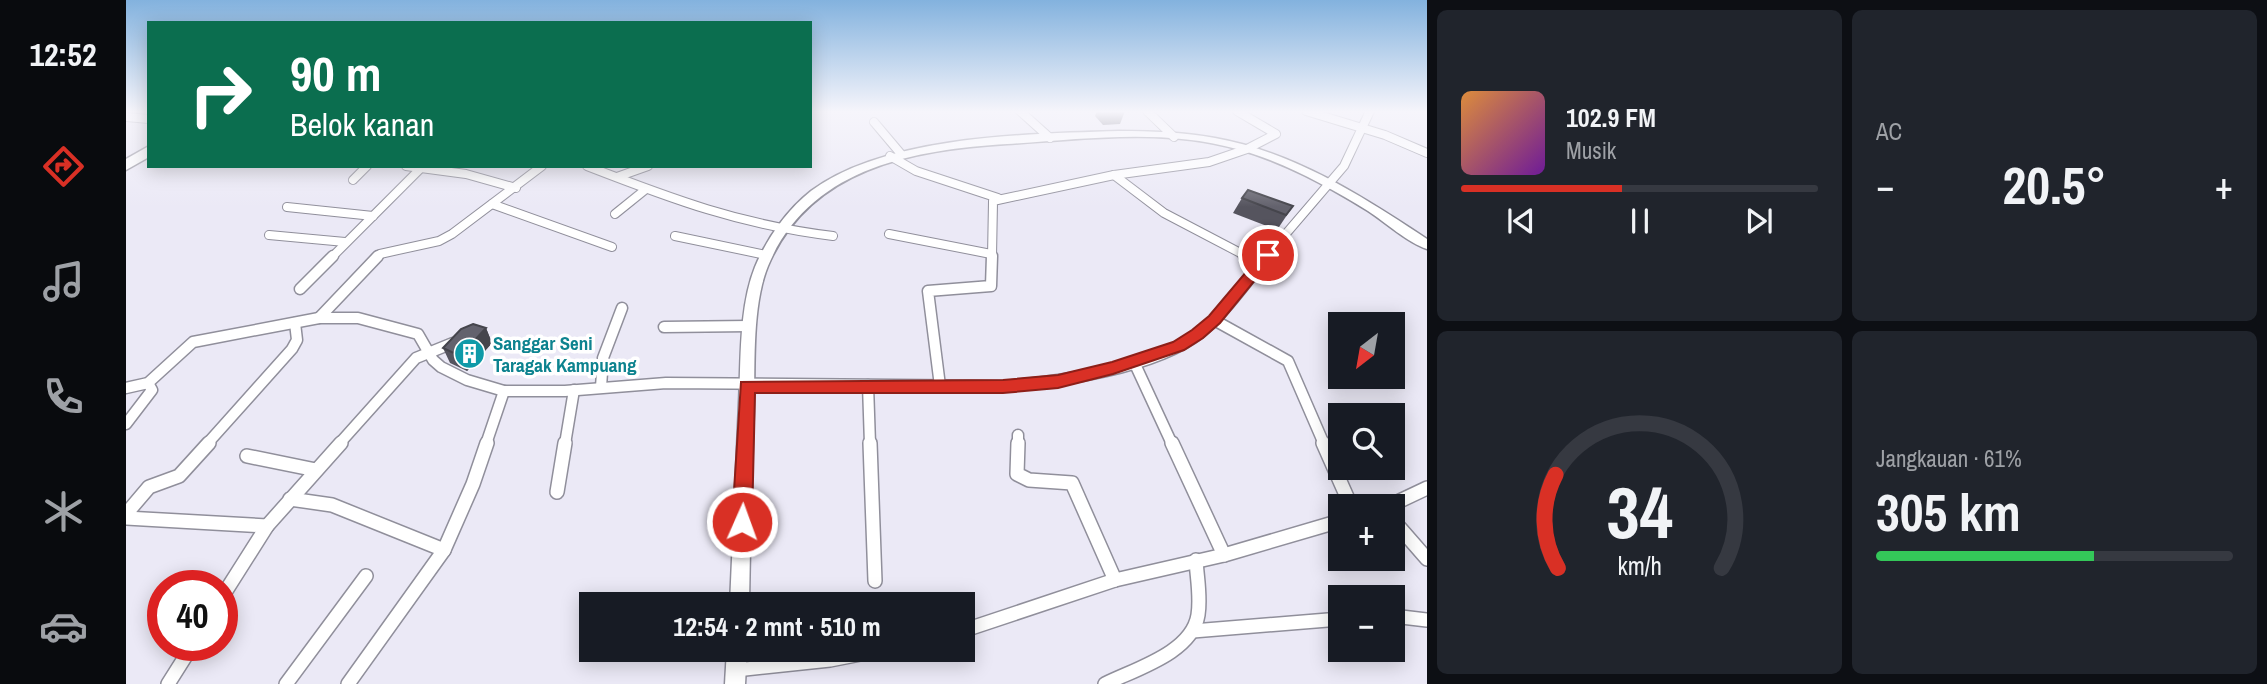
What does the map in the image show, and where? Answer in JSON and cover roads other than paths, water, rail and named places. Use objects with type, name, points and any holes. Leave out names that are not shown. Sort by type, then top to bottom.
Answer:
[{"type":"highway","points":[[126,159],[147,145]]},
{"type":"highway","points":[[126,166],[147,151]]},
{"type":"street","points":[[887,143],[895,155],[916,171],[998,198],[1114,174],[1209,162],[1259,143]]},
{"type":"street","points":[[738,592],[749,326],[754,282],[766,255],[782,230],[815,192],[895,155],[971,143]]},
{"type":"street","points":[[1207,143],[1247,149],[1332,183],[1427,245]]},
{"type":"street","points":[[126,388],[148,383],[193,342],[319,318],[343,316],[412,332],[423,339],[428,352],[441,367],[467,380],[504,391],[574,390],[666,383],[747,386],[940,386],[1058,382],[1135,362],[1178,346],[1214,320],[1321,192],[1332,183],[1354,143]]},
{"type":"street","points":[[1401,143],[1427,153]]},
{"type":"street","points":[[353,180],[365,168]]},
{"type":"street","points":[[415,168],[466,174],[516,188]]},
{"type":"street","points":[[319,318],[380,254],[443,239],[516,188],[540,168]]},
{"type":"street","points":[[592,168],[695,208],[782,230],[833,236]]},
{"type":"street","points":[[617,177],[642,168]]},
{"type":"street","points":[[300,289],[420,169]]},
{"type":"street","points":[[1114,174],[1164,213],[1261,264]]},
{"type":"street","points":[[615,214],[646,190]]},
{"type":"street","points":[[940,386],[928,291],[990,287],[991,205],[998,198]]},
{"type":"street","points":[[492,204],[612,247]]},
{"type":"street","points":[[287,207],[373,216]]},
{"type":"street","points":[[889,234],[991,254]]},
{"type":"street","points":[[269,235],[345,242]]},
{"type":"street","points":[[675,236],[766,255]]},
{"type":"street","points":[[601,387],[603,358],[622,308]]},
{"type":"street","points":[[1214,320],[1288,361],[1346,494]]},
{"type":"street","points":[[126,516],[151,486],[179,476],[292,349],[297,340],[295,323]]},
{"type":"street","points":[[664,327],[749,326]]},
{"type":"street","points":[[238,572],[267,526],[416,358],[466,337]]},
{"type":"street","points":[[1135,362],[1224,555]]},
{"type":"street","points":[[126,424],[150,396],[152,391],[148,383]]},
{"type":"street","points":[[868,385],[875,581]]},
{"type":"street","points":[[557,492],[574,390]]},
{"type":"street","points":[[348,684],[444,550],[473,484],[504,391]]},
{"type":"street","points":[[1018,435],[1017,474],[1032,481],[1060,480],[1072,483],[1115,580]]},
{"type":"street","points":[[247,456],[316,470]]},
{"type":"street","points":[[1405,499],[1427,488]]},
{"type":"street","points":[[290,499],[332,505],[444,550]]},
{"type":"street","points":[[126,516],[267,526]]},
{"type":"street","points":[[975,627],[1115,580],[1224,555],[1328,524]]},
{"type":"street","points":[[1405,534],[1427,559]]},
{"type":"street","points":[[1105,684],[1178,645],[1193,631],[1198,608],[1196,560]]},
{"type":"street","points":[[286,684],[366,576]]},
{"type":"street","points":[[1405,617],[1427,620]]},
{"type":"street","points":[[1193,631],[1328,620]]},
{"type":"street","points":[[168,684],[183,661]]},
{"type":"street","points":[[736,668],[806,662]]},
{"type":"place","name":"Sanggar Seni Taragak Kampuang","points":[[470,354]]}]
